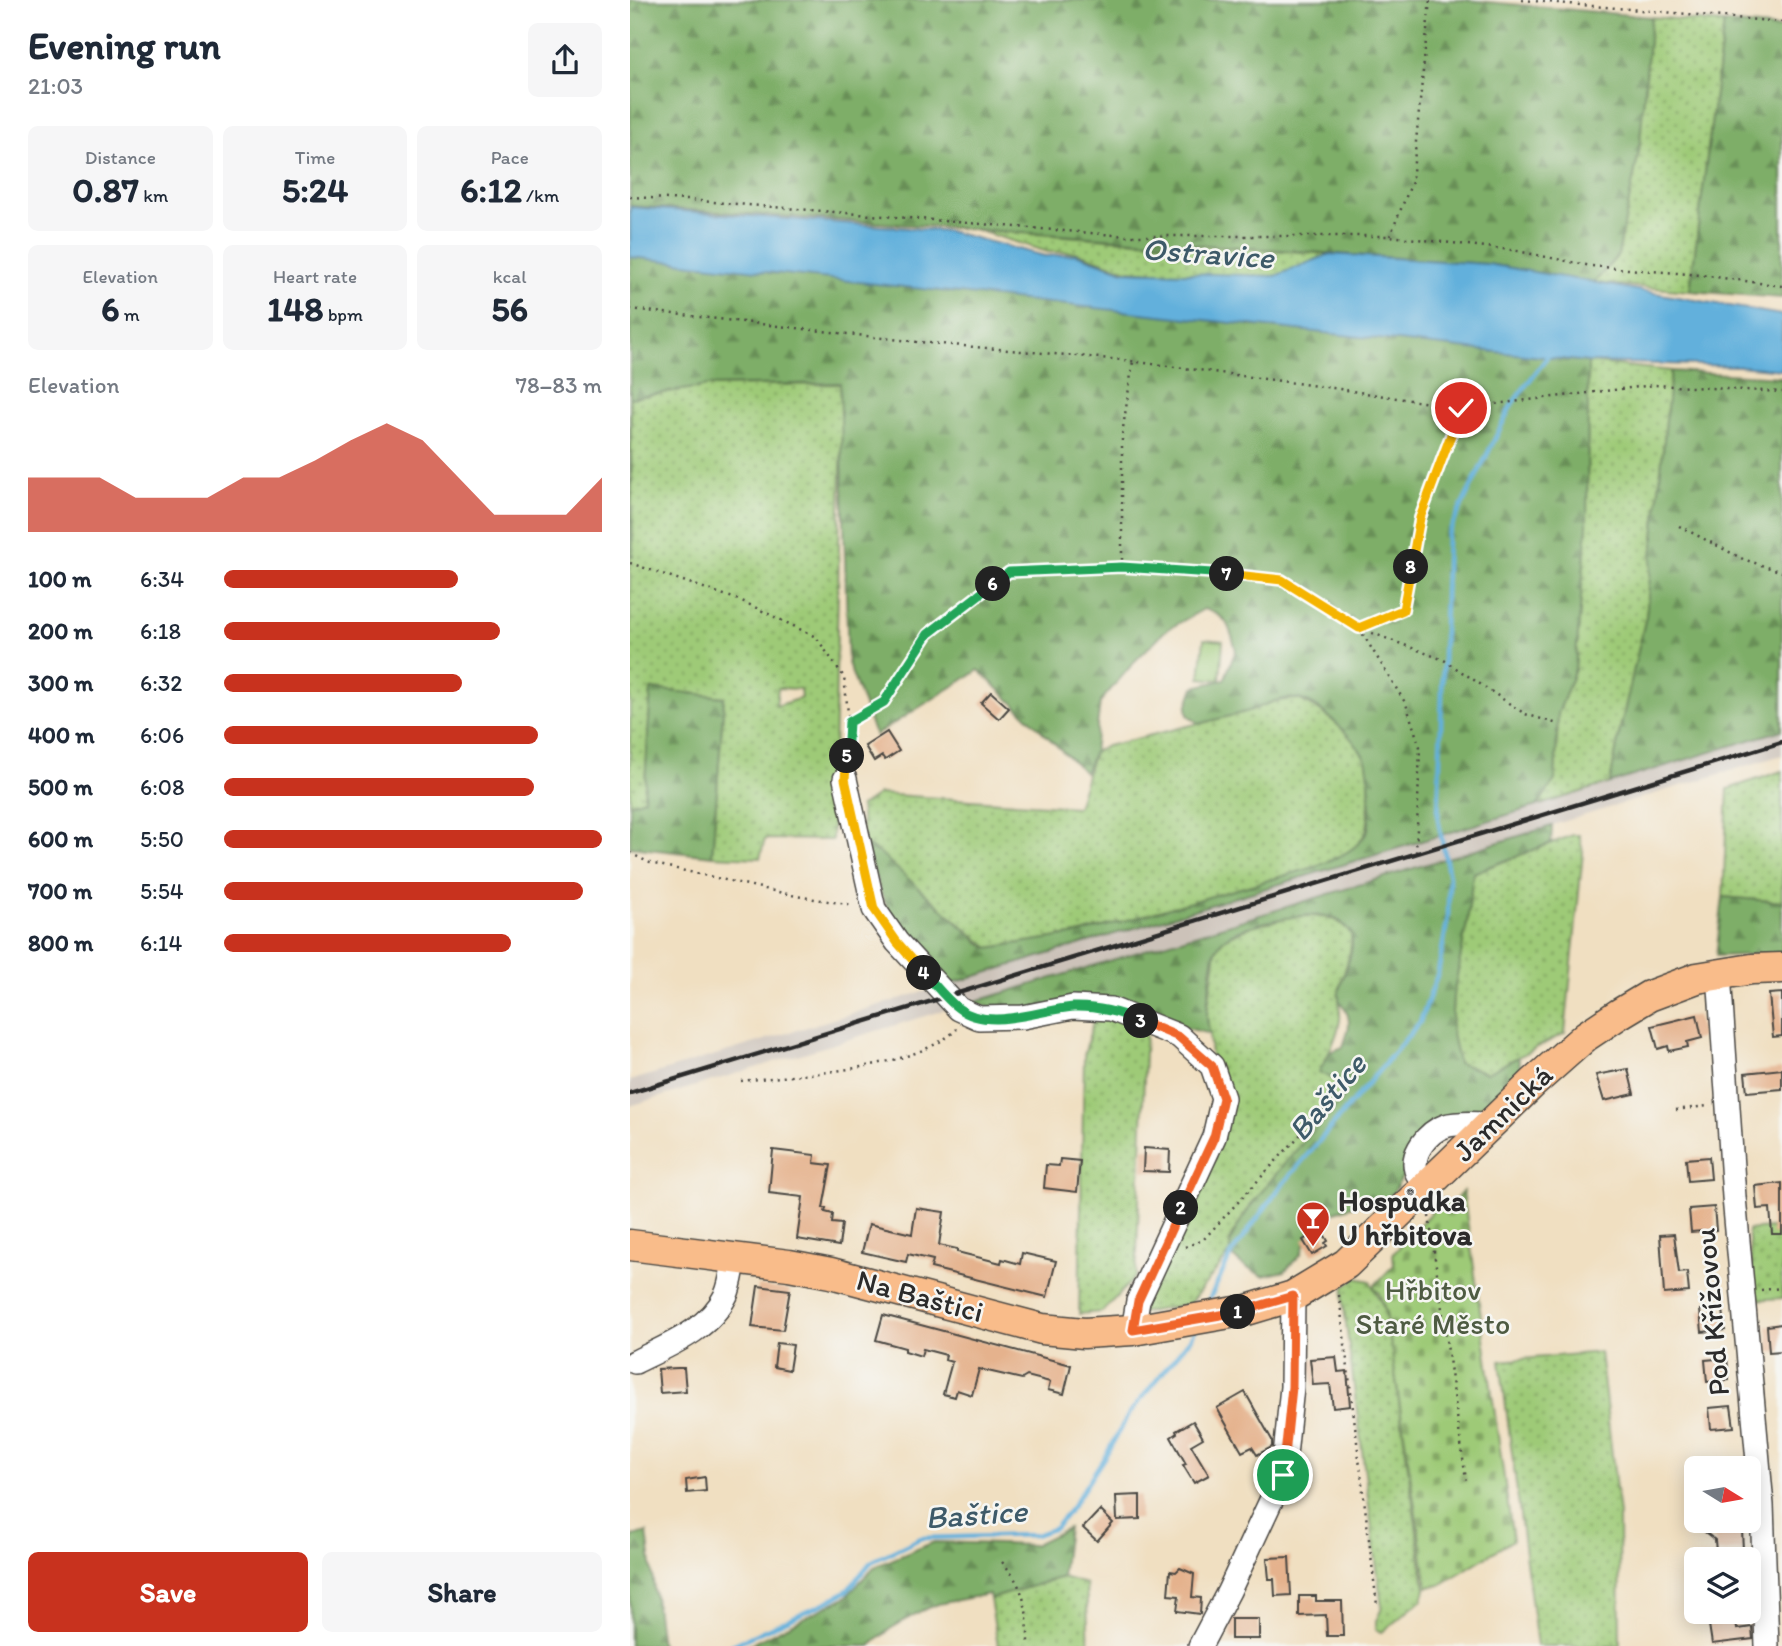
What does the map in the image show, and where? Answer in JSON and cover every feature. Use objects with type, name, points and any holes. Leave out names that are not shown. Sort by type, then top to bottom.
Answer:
[{"type":"main road","name":"Jamnická","points":[[1210,1318],[1293,1296],[1336,1271],[1428,1197],[1490,1124],[1586,1036],[1619,1014],[1649,996],[1697,978],[1719,973],[1782,968]]},
{"type":"main road","name":"Na Baštici","points":[[630,1245],[831,1273],[1042,1329],[1084,1333],[1133,1330],[1210,1318]]},
{"type":"street","points":[[845,779],[874,909],[897,942],[959,1009],[979,1018],[1023,1017],[1073,1007],[1111,1009],[1179,1037],[1212,1066],[1223,1098],[1214,1137],[1138,1301],[1133,1330]]},
{"type":"street","name":"Pod Křížovou","points":[[1719,973],[1734,1197],[1762,1505],[1767,1646]]},
{"type":"street","points":[[635,1362],[672,1344],[709,1321],[726,1295],[735,1258]]},
{"type":"street","points":[[1200,1646],[1283,1475],[1292,1387],[1293,1296]]},
{"type":"path","points":[[1390,236],[1412,182],[1430,0]]},
{"type":"path","points":[[1522,0],[1782,22]]},
{"type":"path","points":[[1593,0],[1595,6]]},
{"type":"path","points":[[630,197],[1128,236],[1390,236],[1512,250],[1591,266],[1701,275],[1782,286]]},
{"type":"path","points":[[630,309],[918,342],[1133,361],[1461,408],[1655,385],[1782,392]]},
{"type":"path","points":[[1122,567],[1122,435],[1133,361]]},
{"type":"path","points":[[1359,628],[1403,610],[1420,518],[1461,408]]},
{"type":"path","points":[[1679,526],[1743,559],[1782,572]]},
{"type":"path","points":[[630,563],[742,601],[816,637],[844,677],[849,722],[845,779]]},
{"type":"path","points":[[849,722],[884,702],[928,634],[1009,572],[1122,567],[1282,580],[1359,628],[1444,660],[1525,714],[1558,724]]},
{"type":"path","points":[[1359,628],[1406,704],[1420,747],[1416,855]]},
{"type":"path","points":[[630,853],[650,863],[796,896],[874,909]]},
{"type":"path","points":[[741,1081],[862,1067],[916,1053],[951,1036],[972,1015]]},
{"type":"path","points":[[1676,1110],[1728,1103]]},
{"type":"path","points":[[1161,1252],[1203,1240],[1325,1108]]},
{"type":"path","points":[[1428,1197],[1466,1480]]},
{"type":"path","points":[[1336,1271],[1377,1605]]},
{"type":"path","points":[[1002,1562],[1014,1575],[1028,1608],[1028,1646]]},
{"type":"shaded area","points":[[1782,730],[1782,755],[630,1106],[630,1081]]},
{"type":"green space","points":[[630,0],[1466,0],[1651,17],[1639,151],[1618,255],[1594,283],[1488,264],[630,206]]},
{"type":"green space","points":[[1651,17],[1724,23],[1690,291],[1594,283],[1618,255],[1639,151]]},
{"type":"green space","points":[[1724,23],[1782,28],[1782,298],[1690,291]]},
{"type":"green space","points":[[976,230],[1330,254],[1276,276],[1209,276],[1127,270],[1075,252],[1048,252]]},
{"type":"green space","points":[[639,256],[1588,362],[1587,527],[1575,669],[1558,714],[1555,780],[1537,806],[943,986],[897,929],[882,896],[864,843],[883,856],[988,948],[1078,934],[1315,867],[1344,854],[1357,845],[1369,826],[1369,783],[1365,758],[1344,732],[1306,701],[1291,698],[1278,700],[1246,712],[1199,724],[1188,715],[1187,707],[1194,687],[1224,680],[1236,650],[1227,624],[1219,615],[1204,609],[1165,631],[1100,702],[1094,752],[1085,773],[979,670],[875,735],[848,663],[840,383],[708,386],[630,398],[630,257]]},
{"type":"green space","points":[[1588,362],[1671,371],[1646,617],[1610,783],[1537,806],[1555,780],[1558,714],[1575,669],[1587,527]]},
{"type":"green space","points":[[1671,371],[1782,377],[1782,730],[1610,783],[1646,616]]},
{"type":"green space","points":[[843,384],[832,840],[765,839],[760,858],[712,856],[724,697],[651,689],[644,799],[630,804],[630,555],[633,555],[630,398],[708,386]],"holes":[[[778,688],[800,689],[801,698],[776,706]]]},
{"type":"green space","points":[[630,398],[633,556],[630,555]]},
{"type":"green space","points":[[1204,639],[1223,641],[1220,680],[1200,678]]},
{"type":"green space","points":[[651,689],[724,697],[712,856],[630,847],[630,804],[644,799]]},
{"type":"green space","points":[[1298,699],[1327,716],[1346,732],[1368,764],[1366,831],[1346,854],[1315,867],[1078,934],[989,948],[864,843],[860,807],[879,794],[1077,807],[1094,752],[1107,746],[1248,711],[1275,701]]},
{"type":"green space","points":[[1782,771],[1782,902],[1723,897],[1728,789]]},
{"type":"green space","points":[[1552,826],[1551,843],[1473,873],[1467,923],[1453,996],[1451,1029],[1458,1063],[1487,1073],[1518,1057],[1520,1064],[1517,1083],[1492,1110],[1442,1123],[1408,1167],[1393,1193],[1378,1205],[1356,1205],[1335,1212],[1309,1232],[1301,1254],[1285,1271],[1263,1276],[1239,1262],[1230,1250],[1233,1237],[1258,1196],[1343,1098],[1337,1081],[1319,1072],[1330,1052],[1343,1047],[1349,1028],[1347,1013],[1339,996],[1352,941],[1350,933],[1341,922],[1332,917],[1292,917],[1245,928],[1223,940],[1216,951],[1211,971],[1207,1013],[1210,1034],[1151,1022],[1030,1013],[971,1003]]},
{"type":"green space","points":[[1579,835],[1583,852],[1565,1033],[1487,1073],[1458,1063],[1451,1029],[1453,996],[1467,923],[1473,873]]},
{"type":"green space","points":[[1723,897],[1782,902],[1782,954],[1716,956]]},
{"type":"green space","points":[[1291,917],[1332,919],[1351,933],[1349,956],[1339,992],[1339,1027],[1320,1071],[1337,1081],[1343,1098],[1252,1203],[1230,1238],[1231,1252],[1189,1304],[1136,1314],[1214,1137],[1207,1014],[1216,951],[1222,940],[1252,926]]},
{"type":"green space","points":[[1096,1010],[1146,1028],[1136,1276],[1102,1312],[1079,1314],[1084,1056]]},
{"type":"green space","name":"Hřbitov Staré Město","points":[[1463,1191],[1513,1540],[1440,1585],[1427,1587],[1386,1312],[1379,1293],[1373,1287],[1394,1265],[1393,1254],[1443,1199],[1450,1206]]},
{"type":"green space","points":[[1782,1227],[1782,1298],[1755,1300],[1748,1230]]},
{"type":"green space","points":[[1356,1278],[1370,1281],[1384,1308],[1425,1590],[1422,1600],[1382,1632],[1376,1629],[1376,1621],[1382,1608],[1343,1300],[1344,1287]]},
{"type":"green space","points":[[1600,1352],[1619,1515],[1620,1646],[1537,1646],[1500,1361]]},
{"type":"green space","points":[[1068,1528],[1062,1577],[990,1599],[989,1594],[938,1604],[890,1629],[870,1646],[747,1646],[846,1597],[874,1567],[934,1542],[1033,1545]]},
{"type":"green space","points":[[647,1532],[661,1645],[630,1646],[630,1548],[633,1536]]},
{"type":"green space","points":[[1062,1577],[1086,1584],[1089,1646],[998,1646],[990,1599]]},
{"type":"water","points":[[630,207],[948,231],[1045,256],[1076,254],[1124,271],[1275,276],[1330,254],[1488,264],[1782,315],[1782,370],[1739,366],[1588,362],[630,257]]},
{"type":"building","points":[[991,692],[1009,708],[999,719],[981,703]]},
{"type":"building","points":[[887,732],[899,751],[885,760],[882,756],[874,761],[865,746]]},
{"type":"building","points":[[1782,993],[1782,1036],[1773,1037],[1769,994]]},
{"type":"building","points":[[1697,1015],[1702,1038],[1687,1042],[1688,1047],[1669,1051],[1668,1046],[1658,1049],[1652,1026]]},
{"type":"building","points":[[1628,1069],[1634,1094],[1604,1101],[1596,1075]]},
{"type":"building","points":[[1782,1069],[1782,1089],[1747,1092],[1745,1073]]},
{"type":"building","points":[[1144,1148],[1170,1150],[1169,1172],[1143,1171]]},
{"type":"building","points":[[773,1150],[815,1155],[814,1163],[831,1165],[823,1208],[826,1208],[825,1212],[833,1214],[832,1223],[842,1224],[839,1246],[797,1239],[803,1197],[769,1193]]},
{"type":"building","points":[[1709,1157],[1711,1179],[1688,1181],[1686,1159]]},
{"type":"building","points":[[1060,1159],[1080,1161],[1077,1192],[1044,1188],[1046,1165],[1059,1166]]},
{"type":"building","points":[[1782,1183],[1782,1234],[1772,1234],[1770,1208],[1757,1209],[1755,1186]]},
{"type":"building","points":[[1714,1207],[1716,1230],[1691,1232],[1689,1209]]},
{"type":"building","points":[[916,1208],[944,1212],[939,1245],[957,1249],[957,1252],[1001,1263],[1002,1259],[1020,1264],[1022,1253],[1056,1261],[1047,1297],[931,1268],[933,1260],[908,1254],[906,1262],[862,1252],[869,1224],[912,1234]]},
{"type":"building","points":[[1321,1229],[1328,1241],[1325,1243],[1327,1246],[1312,1255],[1303,1240]]},
{"type":"building","points":[[1674,1234],[1679,1273],[1687,1272],[1689,1292],[1664,1294],[1660,1235]]},
{"type":"building","points":[[758,1286],[790,1290],[783,1330],[752,1327]]},
{"type":"building","points":[[1723,1308],[1725,1330],[1702,1332],[1700,1310]]},
{"type":"building","points":[[883,1315],[1071,1365],[1064,1394],[1048,1390],[1050,1382],[979,1369],[972,1395],[957,1390],[955,1397],[943,1394],[952,1362],[945,1360],[946,1355],[923,1349],[921,1356],[905,1351],[905,1348],[876,1340]]},
{"type":"building","points":[[1782,1324],[1782,1351],[1769,1352],[1767,1326]]},
{"type":"building","points":[[777,1343],[793,1345],[789,1370],[774,1367]]},
{"type":"building","points":[[1336,1357],[1338,1372],[1347,1371],[1350,1406],[1333,1408],[1330,1384],[1313,1385],[1310,1359]]},
{"type":"building","points":[[1727,1358],[1729,1380],[1707,1382],[1705,1360]]},
{"type":"building","points":[[684,1368],[686,1391],[660,1393],[658,1369]]},
{"type":"building","points":[[1245,1392],[1272,1440],[1272,1447],[1257,1455],[1252,1447],[1242,1452],[1217,1408]]},
{"type":"building","points":[[1731,1406],[1734,1427],[1711,1429],[1709,1408]]},
{"type":"building","points":[[1193,1421],[1203,1438],[1191,1445],[1209,1475],[1194,1483],[1171,1437]]},
{"type":"building","points":[[705,1477],[706,1491],[687,1493],[686,1480]]},
{"type":"building","points":[[1140,1495],[1140,1519],[1117,1520],[1116,1496]]},
{"type":"building","points":[[1100,1510],[1113,1523],[1097,1541],[1083,1528]]},
{"type":"building","points":[[1706,1533],[1742,1533],[1743,1547],[1716,1547],[1715,1540]]},
{"type":"building","points":[[1289,1557],[1291,1595],[1275,1596],[1274,1579],[1269,1579],[1267,1558]]},
{"type":"building","points":[[1180,1568],[1194,1574],[1192,1597],[1201,1598],[1200,1614],[1177,1611],[1179,1596],[1168,1595],[1170,1571],[1176,1572]]},
{"type":"building","points":[[1299,1596],[1316,1596],[1316,1601],[1342,1601],[1343,1636],[1327,1636],[1326,1615],[1299,1616]]},
{"type":"building","points":[[1231,1619],[1259,1619],[1259,1639],[1231,1639]]},
{"type":"building","points":[[1709,1624],[1736,1624],[1737,1629],[1752,1627],[1753,1639],[1712,1644]]},
{"type":"waterway","name":"Baštice","points":[[1206,1306],[1232,1253],[1281,1186],[1420,1022],[1438,973],[1448,917],[1449,877],[1438,819],[1447,536],[1512,404],[1548,356]]},
{"type":"waterway","name":"Baštice","points":[[730,1646],[831,1600],[848,1590],[871,1562],[921,1538],[1036,1535],[1055,1528],[1072,1507],[1129,1414],[1195,1330]]},
{"type":"railway","points":[[630,1093],[1782,742]]},
{"type":"place","name":"Hospůdka U hřbitova","points":[[1313,1248]]},
{"type":"route","points":[[1283,1475],[1292,1387],[1293,1296],[1210,1318],[1133,1330],[1138,1301],[1214,1137],[1223,1098],[1212,1066],[1179,1037],[1111,1009],[1073,1007],[1023,1017],[979,1018],[959,1009],[897,942],[874,909],[845,779],[849,722],[884,702],[928,634],[1009,572],[1122,567],[1282,580],[1359,628],[1403,610],[1420,518],[1461,408]]},
{"type":"water label","name":"Ostravice","points":[[1208,253]]}]
